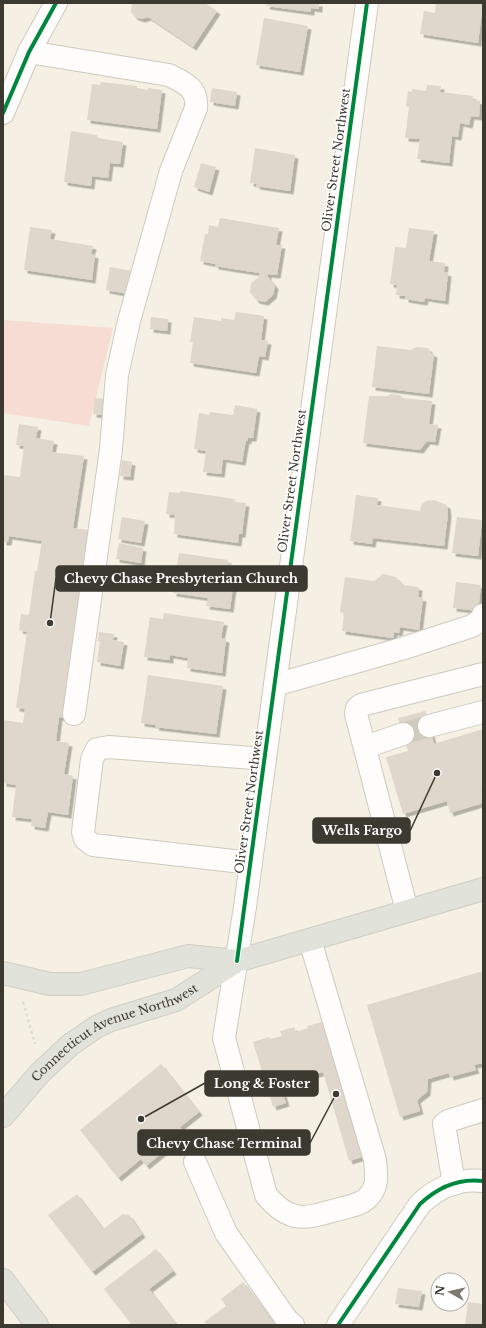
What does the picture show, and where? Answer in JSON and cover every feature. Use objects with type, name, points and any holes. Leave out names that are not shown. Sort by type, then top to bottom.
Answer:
[{"type":"main road","name":"Connecticut Avenue Northwest","points":[[3,1116],[40,1073],[82,1035],[112,1020],[176,1000],[237,961],[483,889]]},
{"type":"main road","name":"Connecticut Avenue Northwest","points":[[3,973],[39,982],[66,985],[97,981],[188,956],[237,961]]},
{"type":"main road","points":[[3,1280],[38,1325]]},
{"type":"street","points":[[3,113],[29,52],[56,3]]},
{"type":"street","name":"Oliver Street Northwest","points":[[310,940],[375,1160],[377,1182],[369,1197],[358,1204],[310,1217],[293,1216],[278,1209],[266,1196],[224,1038],[251,863],[367,3]]},
{"type":"street","points":[[29,52],[169,75],[182,81],[193,90],[197,99],[196,108],[171,171],[129,322],[117,375],[111,449],[74,714]]},
{"type":"street","points":[[275,686],[401,649],[472,626],[482,619],[483,615]]},
{"type":"street","points":[[408,911],[356,714],[357,708],[361,705],[483,674]]},
{"type":"street","points":[[429,726],[483,712]]},
{"type":"street","points":[[365,747],[403,734]]},
{"type":"street","points":[[251,863],[93,845],[85,839],[83,832],[92,760],[97,749],[109,747],[265,759]]},
{"type":"street","points":[[454,1184],[444,1124],[448,1121],[483,1110]]},
{"type":"street","points":[[195,1162],[226,1233],[287,1320],[293,1325]]},
{"type":"street","points":[[338,1325],[420,1204],[438,1190],[454,1184],[464,1181],[483,1181]]},
{"type":"path","points":[[23,1002],[36,1046]]},
{"type":"shaded area","points":[[3,320],[113,328],[89,426],[3,413]]},
{"type":"building","points":[[132,3],[205,3],[217,11],[193,47],[148,17],[142,19],[135,17],[131,12]]},
{"type":"building","points":[[267,3],[319,3],[319,9],[311,8],[311,12],[266,6]]},
{"type":"building","points":[[436,3],[483,3],[478,43],[420,34],[424,11],[435,13]]},
{"type":"building","points":[[264,18],[308,26],[300,72],[256,65]]},
{"type":"building","points":[[101,82],[137,86],[137,88],[148,90],[148,88],[162,90],[157,129],[87,120],[92,84],[100,85]]},
{"type":"building","points":[[427,85],[441,86],[440,92],[473,96],[472,100],[480,101],[479,117],[471,116],[469,125],[460,123],[458,137],[452,136],[449,163],[417,159],[420,139],[405,138],[409,107],[406,106],[408,91],[412,92],[412,89],[426,91]]},
{"type":"building","points":[[212,88],[237,92],[235,106],[210,102]]},
{"type":"building","points":[[71,131],[97,135],[97,138],[123,142],[120,164],[110,163],[108,178],[92,176],[91,186],[64,182]]},
{"type":"building","points":[[255,148],[295,155],[290,191],[256,186],[257,184],[250,183]]},
{"type":"building","points":[[201,163],[216,167],[209,192],[194,187]]},
{"type":"building","points":[[220,218],[279,228],[276,245],[282,245],[277,275],[268,274],[268,277],[275,286],[273,295],[265,302],[256,300],[250,292],[251,283],[259,277],[260,273],[215,266],[215,264],[200,261],[205,234],[208,234],[209,225],[218,227]]},
{"type":"building","points":[[30,227],[52,230],[50,239],[93,246],[91,254],[95,255],[92,280],[24,270]]},
{"type":"building","points":[[409,228],[434,231],[429,261],[445,263],[444,272],[448,273],[445,301],[425,298],[424,302],[405,299],[405,296],[396,295],[397,285],[390,284],[395,247],[406,248]]},
{"type":"building","points":[[110,267],[132,271],[128,294],[106,290]]},
{"type":"building","points":[[236,312],[264,316],[261,340],[268,341],[265,357],[259,356],[256,373],[190,363],[193,342],[190,342],[194,317],[221,321],[221,318],[234,320]]},
{"type":"building","points":[[151,317],[168,319],[167,331],[150,329]]},
{"type":"building","points":[[377,346],[411,350],[416,347],[428,348],[431,353],[434,354],[429,394],[372,387]]},
{"type":"building","points":[[390,394],[400,395],[403,398],[432,401],[429,424],[438,425],[435,442],[427,441],[420,450],[363,443],[369,396],[388,396]]},
{"type":"building","points":[[95,398],[104,399],[102,415],[93,414]]},
{"type":"building","points":[[235,405],[257,409],[253,438],[248,438],[248,441],[246,440],[242,462],[223,459],[221,474],[203,472],[206,451],[194,449],[199,413],[209,415],[210,412],[233,415]]},
{"type":"building","points":[[19,424],[38,427],[36,438],[54,441],[52,452],[84,456],[73,528],[90,530],[66,718],[59,717],[56,741],[69,743],[64,774],[73,776],[68,815],[48,812],[45,828],[31,826],[32,819],[12,817],[16,785],[3,783],[3,720],[23,723],[25,709],[16,708],[27,632],[19,630],[21,614],[29,615],[35,571],[37,571],[42,541],[9,536],[8,542],[3,542],[3,475],[20,477],[24,446],[16,445]]},
{"type":"building","points":[[122,460],[132,462],[130,477],[120,476]]},
{"type":"building","points":[[180,491],[235,499],[234,502],[246,503],[242,534],[239,534],[238,543],[174,534],[175,515],[166,514],[169,492],[180,493]]},
{"type":"building","points":[[356,495],[378,498],[377,505],[420,511],[421,505],[426,501],[434,500],[447,505],[448,514],[444,546],[373,538],[372,544],[350,541]]},
{"type":"building","points":[[122,517],[145,521],[141,543],[118,539]]},
{"type":"building","points":[[457,517],[482,520],[478,556],[452,553]]},
{"type":"building","points":[[119,543],[143,548],[141,563],[116,559]]},
{"type":"building","points":[[179,553],[228,560],[227,564],[236,566],[230,609],[206,606],[208,598],[173,593]]},
{"type":"building","points":[[383,574],[396,577],[402,585],[419,587],[418,597],[423,598],[419,630],[400,627],[399,633],[394,632],[393,638],[342,631],[344,613],[340,612],[345,577],[374,581]]},
{"type":"building","points":[[456,582],[481,585],[478,611],[453,608]]},
{"type":"building","points":[[164,613],[224,622],[221,638],[226,639],[222,673],[187,668],[188,658],[170,655],[170,660],[144,657],[150,617],[163,619]]},
{"type":"building","points":[[99,632],[114,634],[113,640],[124,642],[120,666],[97,662],[100,641],[98,641]]},
{"type":"building","points":[[148,675],[223,686],[216,734],[155,727],[156,725],[141,723]]},
{"type":"building","points":[[425,711],[434,744],[483,729],[483,790],[481,790],[483,803],[450,813],[447,801],[403,814],[386,757],[408,751],[398,718]]},
{"type":"building","points":[[483,971],[483,1063],[474,1065],[476,1070],[450,1077],[449,1073],[428,1079],[427,1092],[417,1100],[420,1111],[400,1117],[367,1005]]},
{"type":"building","points":[[322,1022],[362,1157],[349,1161],[323,1072],[280,1084],[286,1103],[273,1107],[253,1042],[269,1037],[270,1039],[282,1036],[280,1031],[294,1027],[296,1032],[308,1028],[307,1026]]},
{"type":"building","points":[[161,1064],[199,1112],[180,1127],[185,1134],[146,1166],[141,1159],[118,1178],[80,1130]]},
{"type":"building","points":[[77,1194],[103,1229],[123,1214],[129,1215],[142,1234],[92,1272],[48,1215]]},
{"type":"building","points":[[156,1249],[173,1271],[149,1289],[176,1324],[132,1325],[104,1289]]},
{"type":"building","points":[[243,1282],[275,1325],[207,1325],[204,1322],[226,1306],[221,1299]]},
{"type":"building","points":[[398,1288],[422,1291],[419,1307],[395,1304]]},
{"type":"building","points":[[470,1302],[483,1304],[483,1325],[465,1325],[467,1312],[470,1312]]},
{"type":"tunnel","points":[[403,734],[429,726]]},
{"type":"cycle path","points":[[3,113],[29,52],[56,3]]},
{"type":"cycle path","points":[[237,961],[367,3]]},
{"type":"cycle path","points":[[338,1325],[420,1204],[434,1193],[449,1185],[465,1181],[483,1181]]},
{"type":"place","name":"Chevy Chase Presbyterian Church","points":[[50,623]]},
{"type":"place","name":"Wells Fargo","points":[[437,773]]},
{"type":"place","name":"Chevy Chase Terminal","points":[[336,1094]]},
{"type":"place","name":"Long & Foster","points":[[141,1119]]}]
